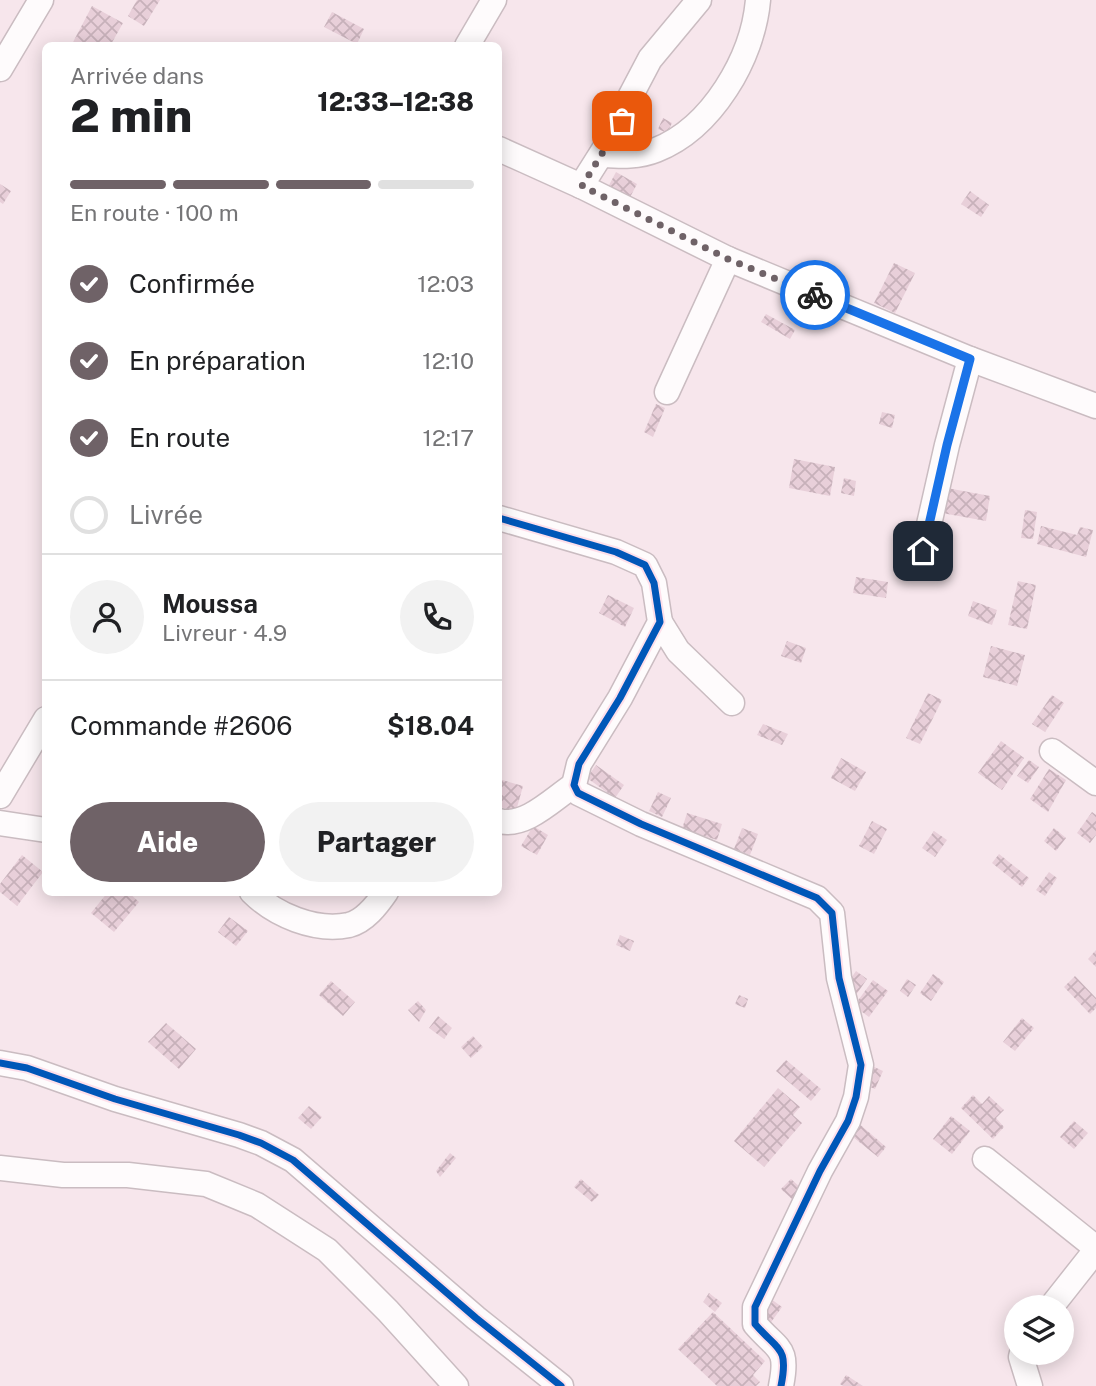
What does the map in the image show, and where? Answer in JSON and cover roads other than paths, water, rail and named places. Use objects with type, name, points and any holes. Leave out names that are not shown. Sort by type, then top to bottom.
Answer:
[{"type":"street","points":[[0,69],[41,0]]},
{"type":"street","points":[[469,42],[494,0]]},
{"type":"street","points":[[582,186],[622,121],[630,97],[650,59],[699,0]]},
{"type":"street","points":[[603,155],[632,156],[654,151],[692,129],[718,104],[756,23],[758,0]]},
{"type":"street","points":[[502,150],[582,186],[728,259],[970,359],[1096,406]]},
{"type":"street","points":[[667,392],[728,259]]},
{"type":"street","points":[[923,551],[970,359]]},
{"type":"street","points":[[502,519],[616,552],[645,565],[654,583],[660,622],[678,652],[732,703]]},
{"type":"street","points":[[660,622],[620,698],[579,764],[574,785],[578,793],[641,824],[817,898],[832,913],[839,978],[861,1065],[856,1097],[848,1121],[820,1171],[755,1307],[755,1324],[784,1356],[785,1365],[780,1386]]},
{"type":"street","points":[[0,796],[42,726]]},
{"type":"street","points":[[1052,751],[1096,783]]},
{"type":"street","points":[[502,822],[519,821],[574,785]]},
{"type":"street","points":[[0,823],[42,829]]},
{"type":"street","points":[[255,896],[266,906],[294,919],[328,926],[351,925],[373,910],[383,896]]},
{"type":"street","points":[[0,1063],[27,1068],[115,1099],[239,1135],[293,1160],[476,1318],[561,1386]]},
{"type":"street","points":[[985,1160],[1096,1249],[1060,1295]]},
{"type":"street","points":[[0,1168],[63,1175],[128,1175],[206,1184],[257,1205],[327,1250],[388,1311],[456,1386]]},
{"type":"street","points":[[1023,1365],[1030,1386]]}]
